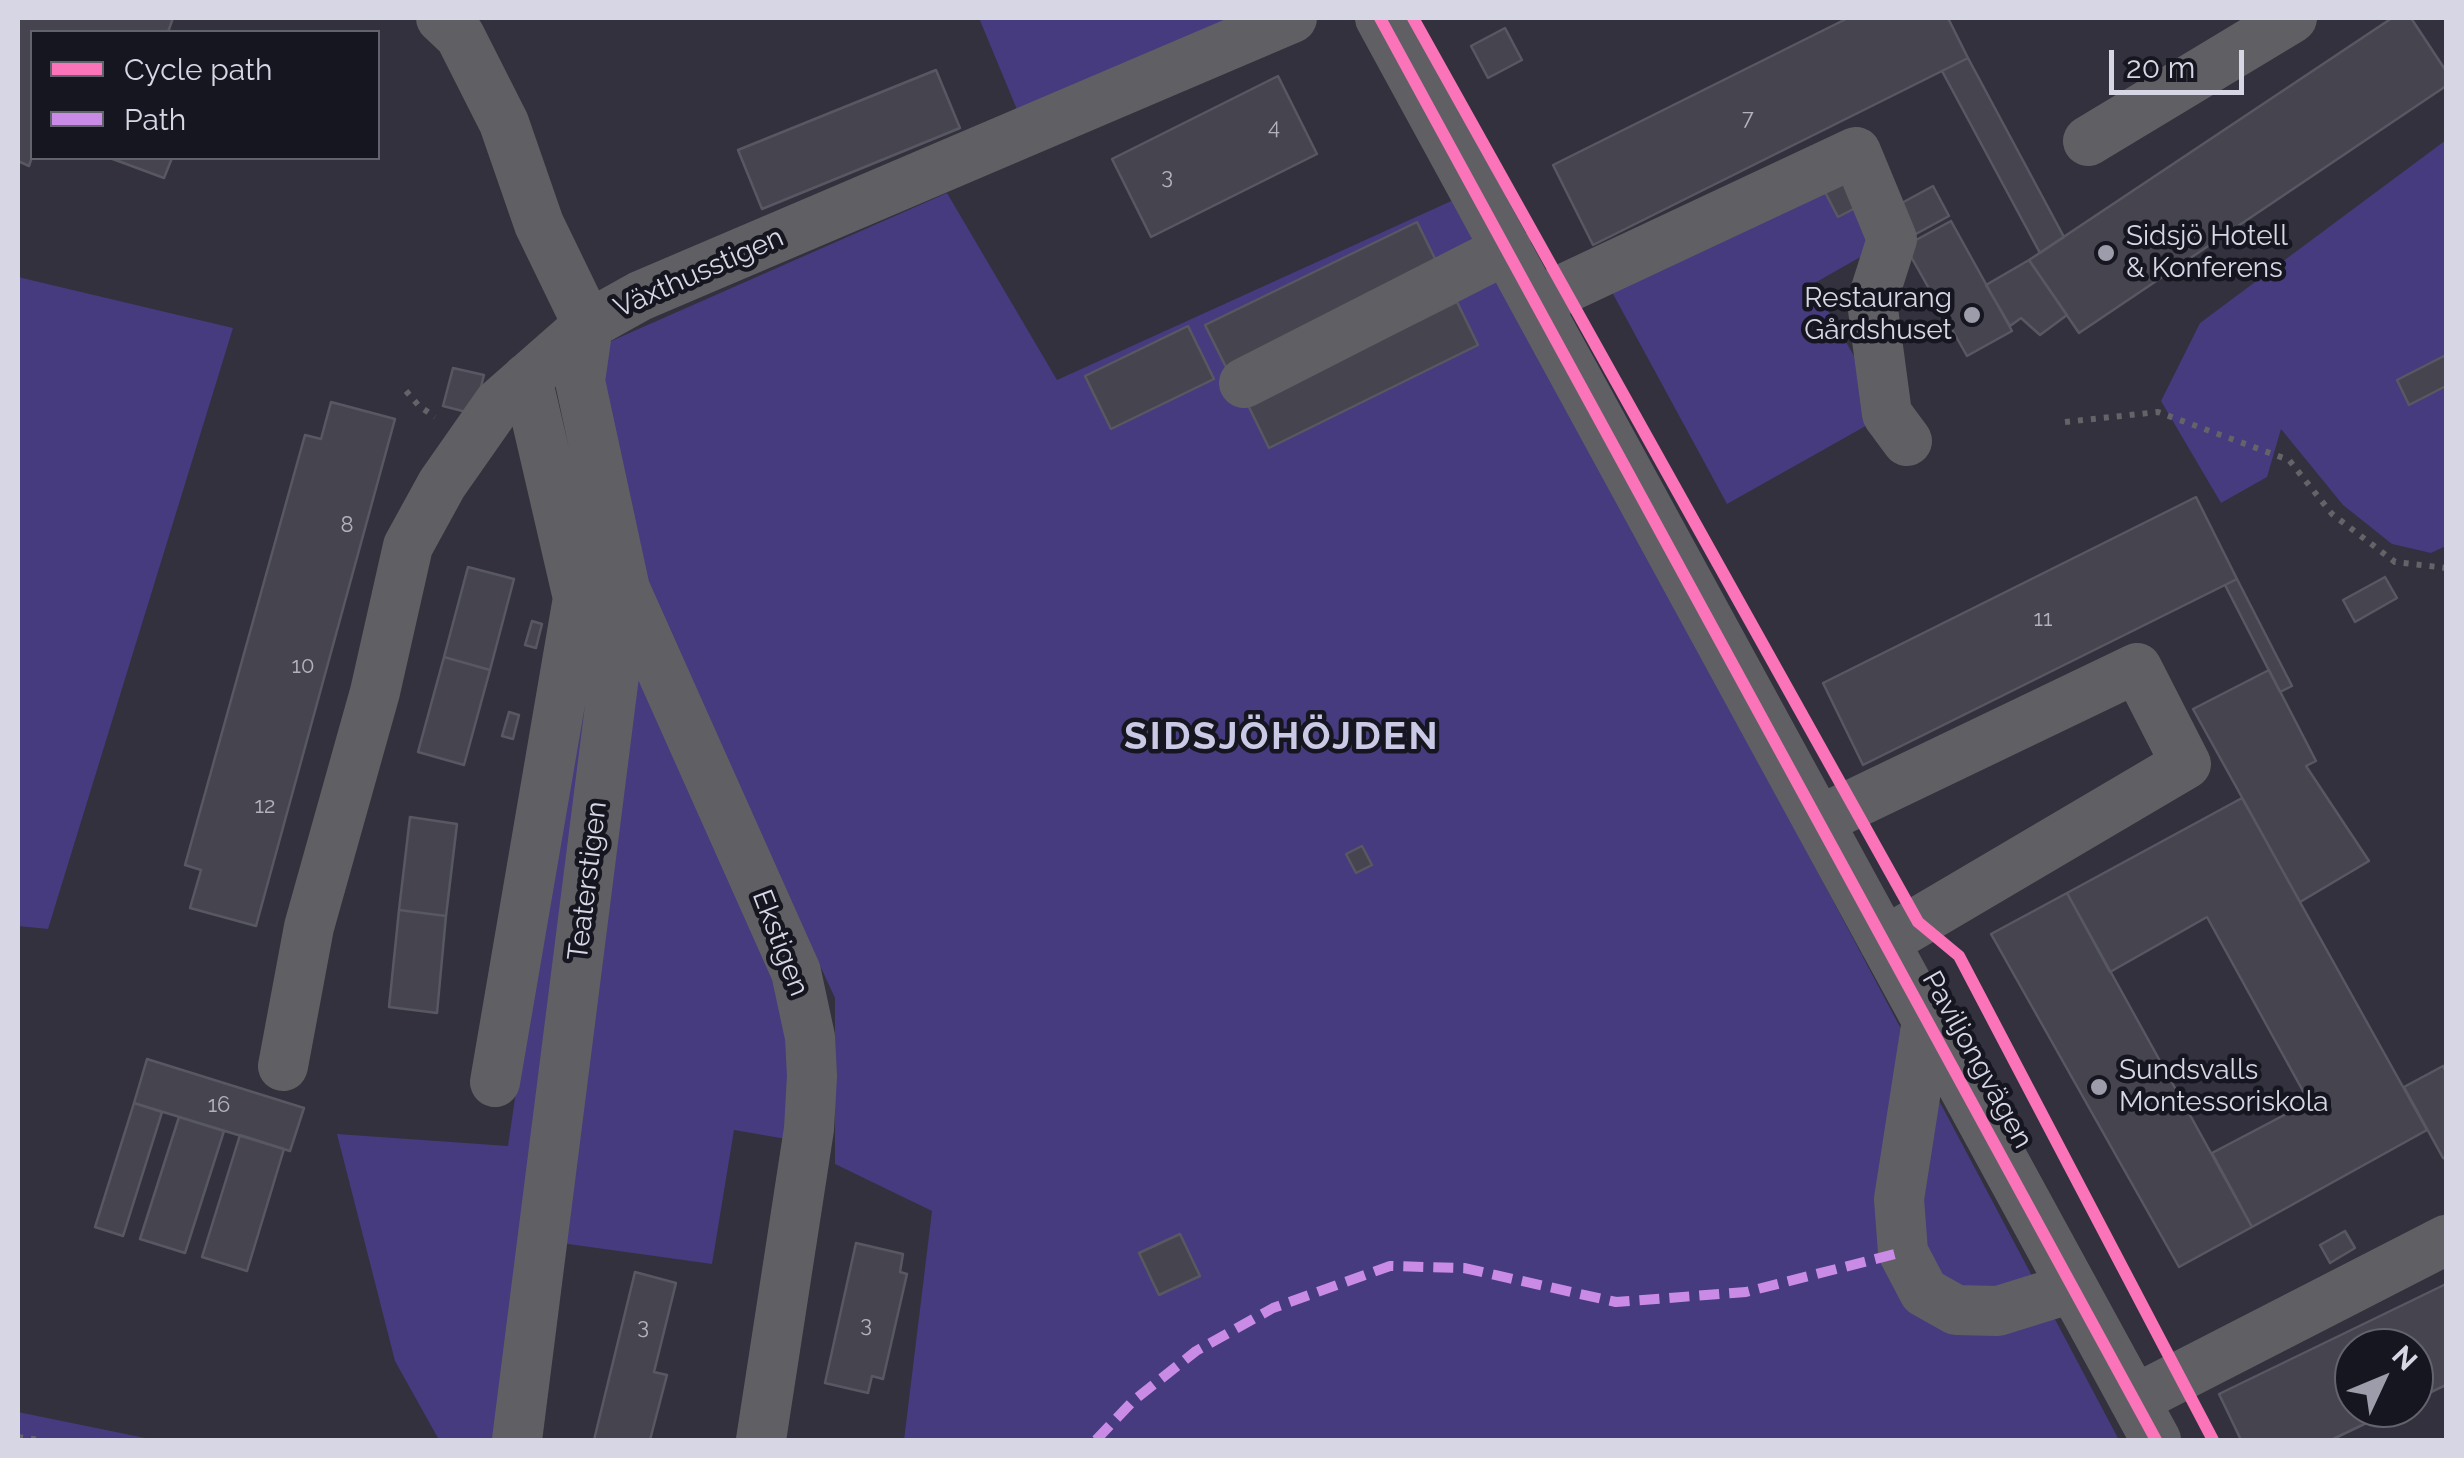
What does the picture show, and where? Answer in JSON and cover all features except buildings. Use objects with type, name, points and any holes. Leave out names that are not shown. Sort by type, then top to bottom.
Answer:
[{"type":"street","points":[[441,18],[460,36],[504,123],[539,224],[588,325]]},
{"type":"street","name":"Växthusstigen","points":[[283,1066],[309,927],[375,692],[408,546],[442,484],[498,404],[588,325],[640,296],[1292,18]]},
{"type":"street","name":"Paviljongvägen","points":[[1380,18],[2145,1420],[2446,1240]]},
{"type":"street","points":[[2088,141],[2292,18]]},
{"type":"street","points":[[1536,302],[1856,152],[1892,239],[1872,302],[1887,414],[1907,441]]},
{"type":"street","points":[[1244,383],[1507,250]]},
{"type":"street","name":"Teaterstigen","points":[[517,1440],[602,594],[580,381],[588,325]]},
{"type":"street","points":[[494,1082],[602,594],[527,378]]},
{"type":"street","name":"Ekstigen","points":[[602,594],[796,972],[810,1036],[809,1129],[761,1440]]},
{"type":"street","points":[[1818,820],[2137,668],[2186,764],[1884,942]]},
{"type":"street","points":[[1926,1020],[1899,1199],[1903,1252],[1924,1292],[1956,1310],[1998,1310],[2072,1288]]},
{"type":"path","points":[[2065,422],[2158,412],[2289,460],[2332,514],[2395,562],[2446,568]]},
{"type":"path","points":[[18,1437],[39,1440]]},
{"type":"shaded area","points":[[979,18],[1233,18],[1018,112]]},
{"type":"shaded area","points":[[2446,140],[2446,546],[2431,553],[2392,544],[2343,505],[2281,429],[2267,477],[2221,503],[2161,401],[2200,323]]},
{"type":"shaded area","points":[[1856,152],[1892,239],[1813,284],[1887,414],[1727,504],[1607,283]]},
{"type":"shaded area","points":[[947,193],[1057,380],[1460,197],[2119,1440],[904,1440],[932,1211],[835,1164],[835,998],[645,587],[590,381],[609,342]]},
{"type":"shaded area","points":[[18,277],[233,328],[48,929],[18,926]]},
{"type":"shaded area","points":[[625,589],[517,1440],[439,1440],[395,1361],[337,1134],[508,1146],[588,596]]},
{"type":"shaded area","points":[[630,642],[716,825],[786,1014],[792,1140],[734,1130],[712,1264],[561,1243]]},
{"type":"shaded area","points":[[18,1412],[155,1440],[18,1440]]},
{"type":"marked path","points":[[1096,1440],[1133,1401],[1196,1351],[1273,1308],[1390,1266],[1464,1268],[1616,1302],[1746,1292],[1903,1252]]},
{"type":"cycle path","points":[[1380,18],[2156,1440]]},
{"type":"cycle path","points":[[1413,18],[1918,922],[1959,956],[2213,1440]]},
{"type":"place","name":"Sidsjö Hotell & Konferens","points":[[2106,253]]},
{"type":"place","name":"Restaurang Gårdshuset","points":[[1972,315]]},
{"type":"place","name":"Sundsvalls Montessoriskola","points":[[2099,1087]]},
{"type":"district","name":"SIDSJÖHÖJDEN","points":[[1282,738]]}]
